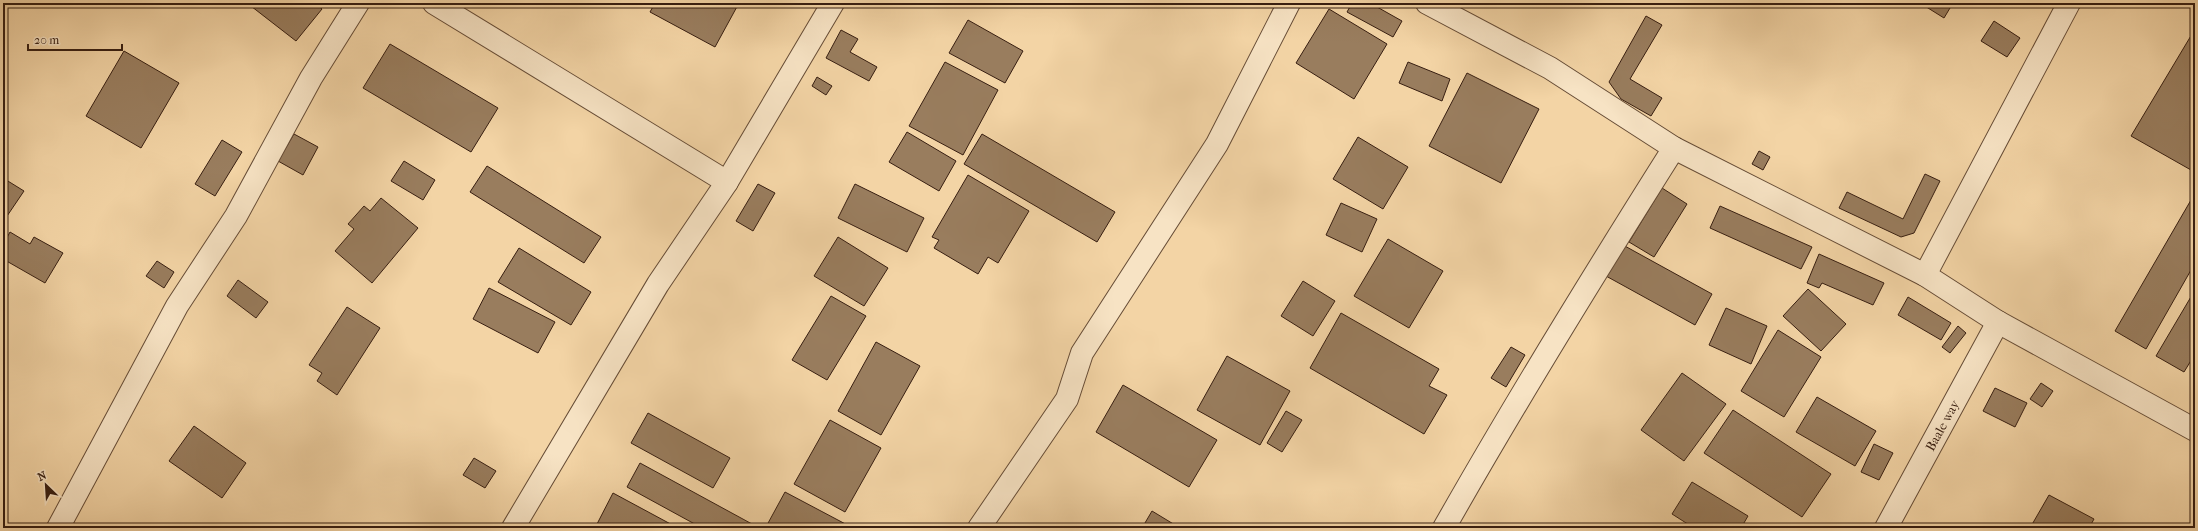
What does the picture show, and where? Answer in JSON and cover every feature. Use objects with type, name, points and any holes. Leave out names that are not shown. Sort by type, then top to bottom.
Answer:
[{"type":"street","points":[[58,528],[177,306],[236,216],[311,78],[358,3]]},
{"type":"street","points":[[434,3],[727,182]]},
{"type":"street","points":[[513,528],[658,284],[727,182],[833,3]]},
{"type":"street","points":[[979,528],[1067,399],[1082,353],[1217,144],[1289,3]]},
{"type":"street","points":[[1427,3],[1550,68],[1674,148],[1926,275],[1998,322],[2195,430]]},
{"type":"street","points":[[1926,275],[2069,3]]},
{"type":"street","points":[[1444,528],[1504,423],[1618,235],[1674,148]]},
{"type":"street","name":"Baale way","points":[[1886,528],[1998,322]]},
{"type":"building","points":[[247,3],[315,3],[322,9],[296,41]]},
{"type":"building","points":[[655,3],[739,3],[715,47],[650,12]]},
{"type":"building","points":[[1352,3],[1370,3],[1402,21],[1393,37],[1347,12]]},
{"type":"building","points":[[1920,3],[1953,3],[1944,18]]},
{"type":"building","points":[[1329,9],[1387,44],[1354,99],[1296,63]]},
{"type":"building","points":[[1646,16],[1662,25],[1630,79],[1662,98],[1651,116],[1621,99],[1609,82]]},
{"type":"building","points":[[968,20],[1023,51],[1005,83],[949,53]]},
{"type":"building","points":[[1994,21],[2020,38],[2007,57],[1981,41]]},
{"type":"building","points":[[2195,29],[2195,163],[2191,170],[2131,136]]},
{"type":"building","points":[[841,30],[858,39],[850,52],[877,67],[869,81],[826,58]]},
{"type":"building","points":[[390,44],[498,108],[471,152],[363,88]]},
{"type":"building","points":[[124,51],[179,83],[141,148],[86,116]]},
{"type":"building","points":[[945,62],[998,90],[963,155],[909,126]]},
{"type":"building","points":[[1408,62],[1450,79],[1442,101],[1399,83]]},
{"type":"building","points":[[1467,73],[1539,109],[1501,183],[1429,146]]},
{"type":"building","points":[[817,77],[832,86],[826,95],[812,86]]},
{"type":"building","points":[[907,132],[956,161],[939,191],[889,162]]},
{"type":"building","points":[[294,134],[318,147],[303,175],[278,161]]},
{"type":"building","points":[[982,134],[1115,212],[1097,242],[964,164]]},
{"type":"building","points":[[1358,137],[1408,167],[1383,209],[1333,179]]},
{"type":"building","points":[[222,140],[242,152],[215,196],[195,184]]},
{"type":"building","points":[[1759,151],[1770,157],[1763,170],[1752,164]]},
{"type":"building","points":[[404,161],[435,180],[423,200],[391,181]]},
{"type":"building","points":[[487,166],[601,237],[584,263],[470,192]]},
{"type":"building","points":[[1925,174],[1940,181],[1914,233],[1901,237],[1839,208],[1847,192],[1903,219]]},
{"type":"building","points":[[968,175],[1029,211],[998,263],[988,257],[978,274],[934,248],[939,240],[932,237]]},
{"type":"building","points":[[3,178],[24,191],[3,222]]},
{"type":"building","points":[[758,184],[775,193],[753,231],[736,221]]},
{"type":"building","points":[[855,184],[924,218],[907,252],[838,218]]},
{"type":"building","points":[[1662,188],[1687,204],[1654,257],[1629,242]]},
{"type":"building","points":[[381,198],[418,228],[372,283],[335,251],[354,229],[348,224],[364,206],[370,211]]},
{"type":"building","points":[[2191,200],[2195,203],[2195,263],[2146,349],[2115,331]]},
{"type":"building","points":[[1341,203],[1377,219],[1362,252],[1326,235]]},
{"type":"building","points":[[1720,206],[1812,247],[1801,269],[1710,228]]},
{"type":"building","points":[[10,232],[30,244],[34,237],[63,253],[45,283],[3,259],[3,245]]},
{"type":"building","points":[[838,237],[888,268],[864,306],[814,276]]},
{"type":"building","points":[[1388,239],[1443,271],[1409,328],[1354,296]]},
{"type":"building","points":[[1623,245],[1712,294],[1695,325],[1606,276]]},
{"type":"building","points":[[519,248],[591,292],[571,325],[498,282]]},
{"type":"building","points":[[1819,254],[1884,283],[1873,305],[1822,283],[1819,288],[1807,283]]},
{"type":"building","points":[[157,261],[174,272],[164,288],[146,276]]},
{"type":"building","points":[[238,280],[268,302],[256,318],[227,296]]},
{"type":"building","points":[[1303,281],[1335,301],[1313,336],[1281,316]]},
{"type":"building","points":[[489,288],[555,322],[538,353],[473,319]]},
{"type":"building","points":[[1808,289],[1846,324],[1821,351],[1783,316]]},
{"type":"building","points":[[2195,290],[2195,354],[2184,372],[2156,356]]},
{"type":"building","points":[[831,296],[866,316],[827,380],[792,360]]},
{"type":"building","points":[[1908,297],[1951,323],[1941,340],[1898,315]]},
{"type":"building","points":[[347,307],[380,328],[337,395],[317,381],[322,373],[309,365]]},
{"type":"building","points":[[1726,308],[1767,326],[1751,364],[1709,345]]},
{"type":"building","points":[[1341,313],[1439,369],[1429,386],[1447,395],[1424,434],[1310,368]]},
{"type":"building","points":[[1958,326],[1966,333],[1950,353],[1942,347]]},
{"type":"building","points":[[1778,330],[1821,357],[1784,417],[1741,391]]},
{"type":"building","points":[[876,342],[920,366],[881,435],[838,411]]},
{"type":"building","points":[[1511,347],[1525,355],[1506,387],[1491,378]]},
{"type":"building","points":[[1227,356],[1290,391],[1260,445],[1197,410]]},
{"type":"building","points":[[1682,373],[1726,404],[1684,461],[1641,430]]},
{"type":"building","points":[[2041,383],[2053,391],[2042,407],[2030,399]]},
{"type":"building","points":[[1123,385],[1217,440],[1189,487],[1096,432]]},
{"type":"building","points":[[1995,388],[2027,403],[2015,427],[1983,411]]},
{"type":"building","points":[[1817,397],[1876,431],[1855,466],[1796,432]]},
{"type":"building","points":[[1733,410],[1831,474],[1802,517],[1704,453]]},
{"type":"building","points":[[1286,411],[1302,420],[1282,452],[1267,443]]},
{"type":"building","points":[[648,413],[730,458],[713,488],[631,443]]},
{"type":"building","points":[[830,420],[881,448],[845,512],[794,484]]},
{"type":"building","points":[[194,426],[246,463],[222,498],[169,461]]},
{"type":"building","points":[[1874,444],[1893,453],[1879,480],[1861,472]]},
{"type":"building","points":[[474,458],[496,471],[485,488],[463,475]]},
{"type":"building","points":[[640,463],[752,524],[750,528],[702,528],[627,487]]},
{"type":"building","points":[[1692,482],[1748,516],[1741,528],[1694,528],[1672,514]]},
{"type":"building","points":[[785,492],[853,528],[774,528],[767,525]]},
{"type":"building","points":[[613,493],[678,528],[605,528],[597,524]]},
{"type":"building","points":[[2049,495],[2094,519],[2089,528],[2030,528]]},
{"type":"building","points":[[1152,511],[1180,528],[1142,528]]}]
